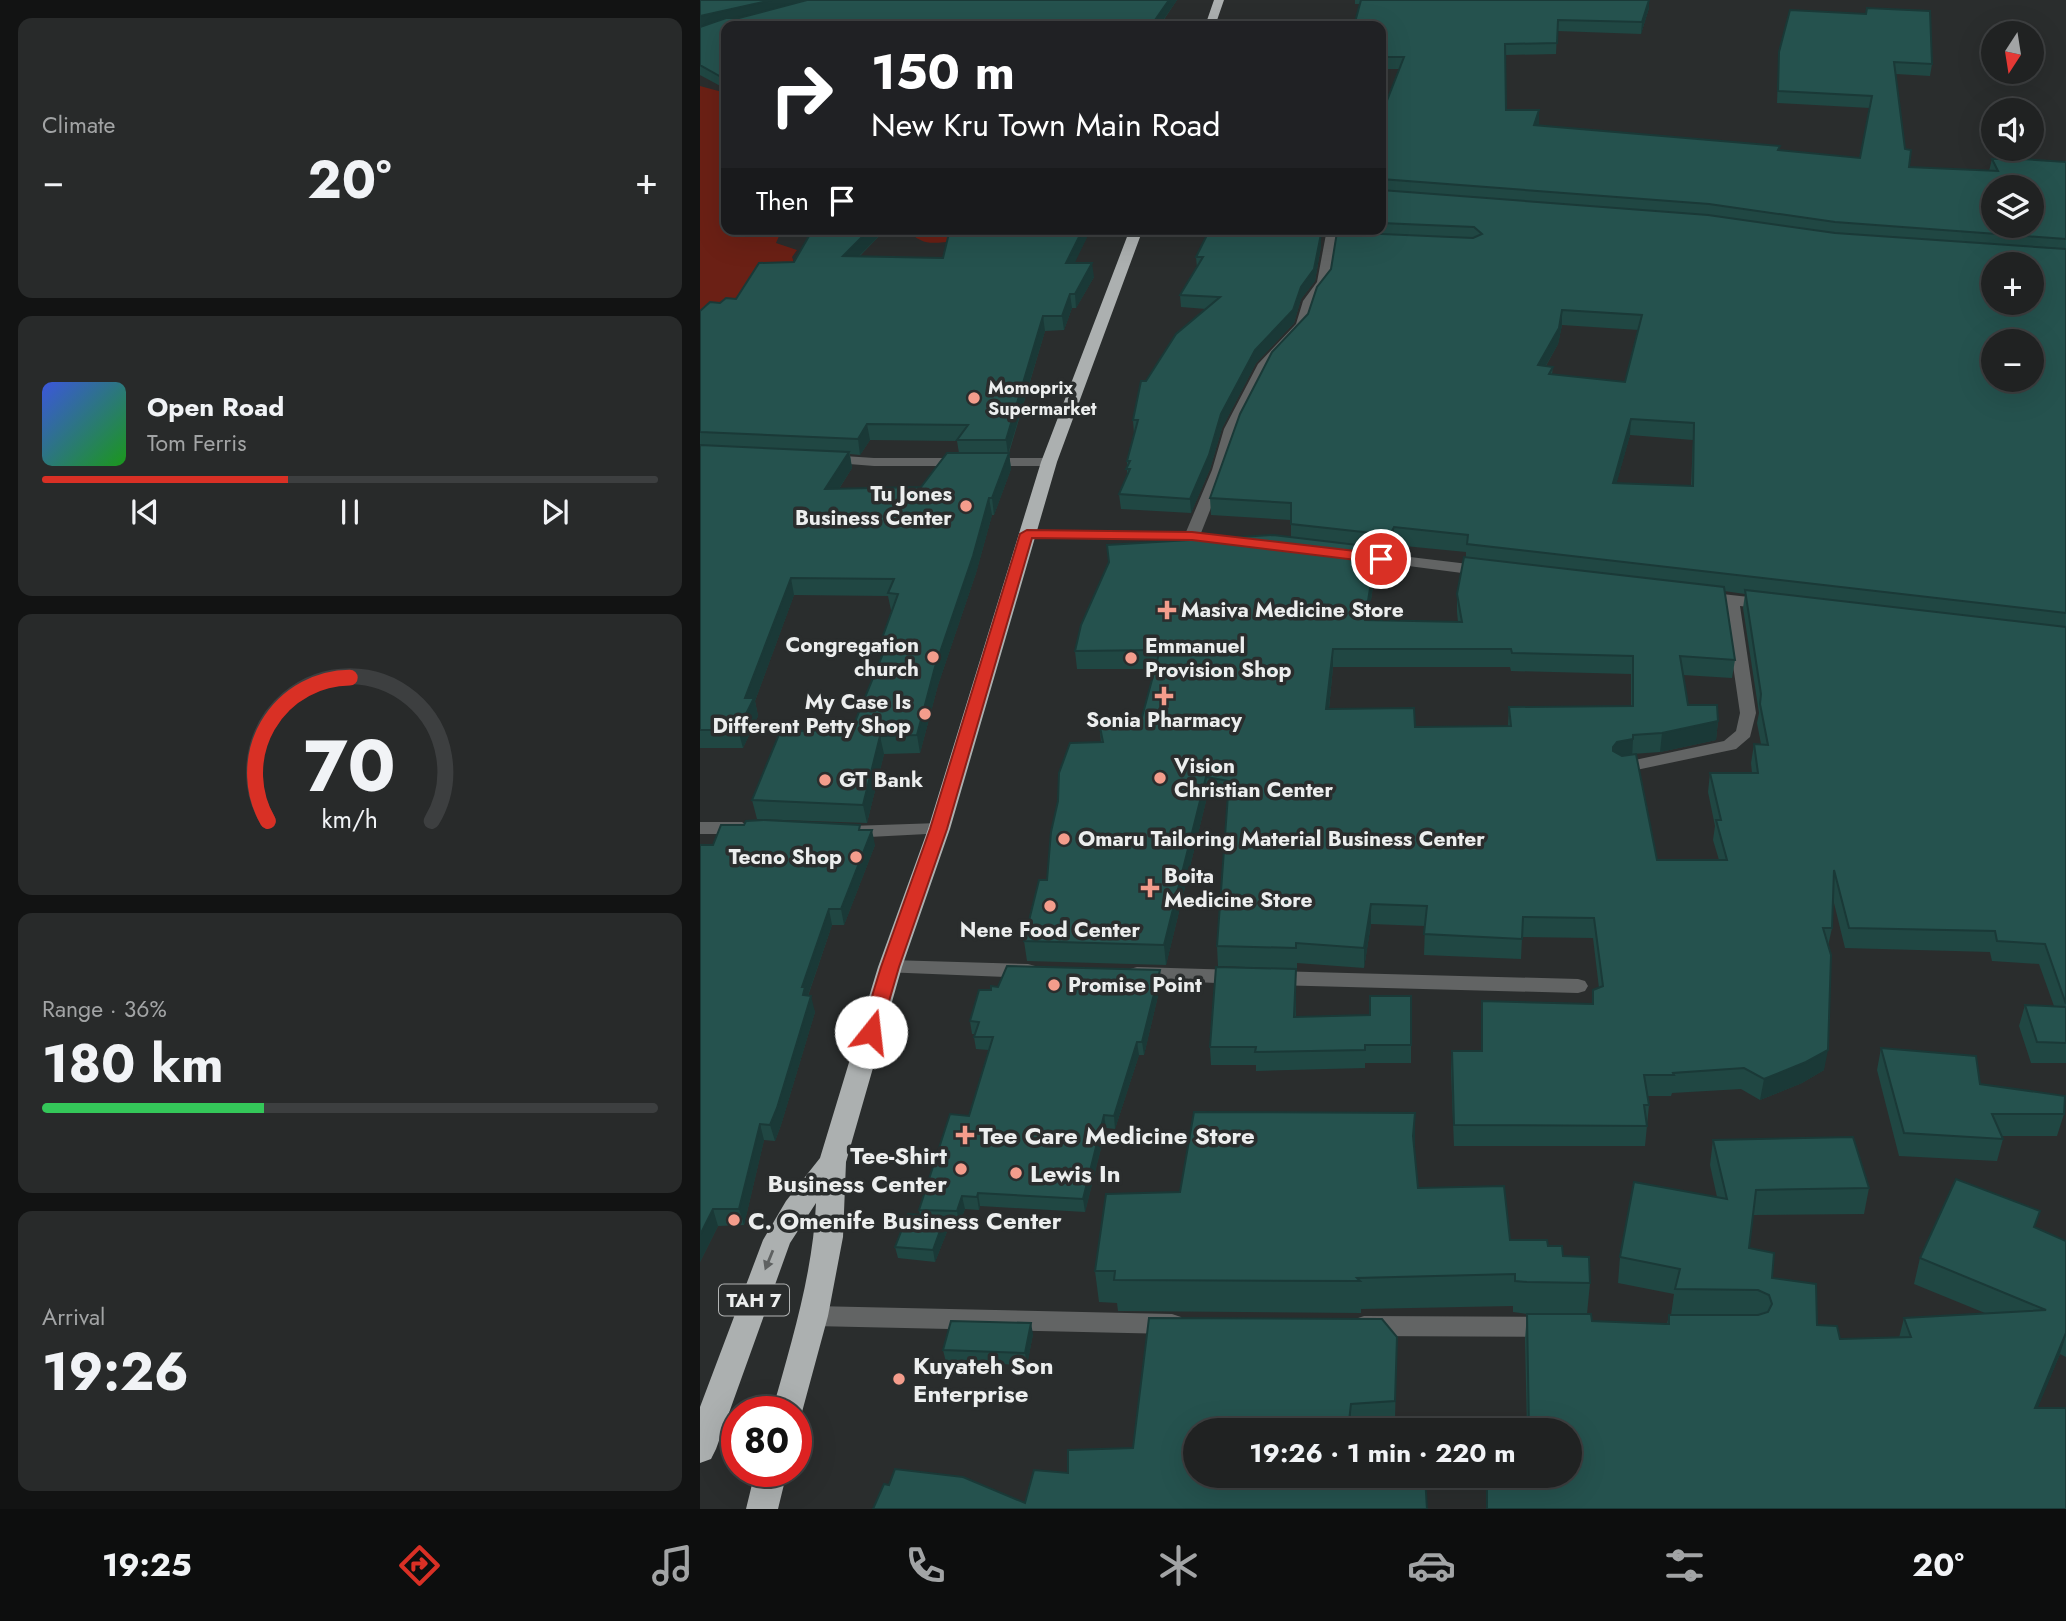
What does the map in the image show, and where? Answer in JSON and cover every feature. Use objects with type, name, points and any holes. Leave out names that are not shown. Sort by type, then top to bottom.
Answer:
[{"type":"highway","points":[[1212,21],[1219,0]]},
{"type":"highway","name":"TAH 7","points":[[791,1396],[813,1316],[829,1237],[832,1162],[890,967],[939,829],[1049,462],[1135,235]]},
{"type":"highway","name":"TAH 7","points":[[700,1450],[777,1240],[796,1209],[832,1162]]},
{"type":"highway","points":[[762,1509],[767,1487]]},
{"type":"street","points":[[1192,536],[1219,470],[1231,429],[1264,364],[1302,325],[1309,301],[1323,282],[1336,237]]},
{"type":"street","points":[[813,458],[874,462],[1049,462]]},
{"type":"street","points":[[1027,534],[1192,536],[1247,543]]},
{"type":"street","points":[[1344,554],[1496,572]]},
{"type":"street","points":[[1690,595],[1785,606]]},
{"type":"street","points":[[1622,768],[1730,745],[1744,733],[1748,713],[1731,600]]},
{"type":"street","points":[[700,828],[754,828]]},
{"type":"street","points":[[833,831],[939,829]]},
{"type":"street","points":[[890,967],[1041,971]]},
{"type":"street","points":[[1110,973],[1578,986]]},
{"type":"street","points":[[813,1316],[1196,1325]]},
{"type":"street","points":[[1335,1325],[1572,1327]]},
{"type":"shaded area","points":[[700,86],[721,92],[721,235],[781,235],[776,243],[797,250],[792,257],[794,263],[750,279],[737,297],[721,306],[700,310]]},
{"type":"shaded area","points":[[913,235],[959,235],[956,241],[934,243]]},
{"type":"building","points":[[700,0],[772,0],[700,16]]},
{"type":"building","points":[[807,0],[1169,0],[1154,21],[721,21],[721,77],[700,65],[700,27],[726,18],[739,18]]},
{"type":"building","points":[[1361,0],[1649,0],[1642,22],[1558,20],[1557,43],[1505,44],[1506,110],[1539,110],[1534,125],[1780,146],[1778,150],[1860,158],[1872,96],[1778,91],[1779,52],[1790,10],[1866,14],[1867,8],[1930,11],[1932,64],[1894,62],[1905,149],[1911,150],[1909,167],[1998,171],[1993,161],[2066,162],[2066,239],[2044,237],[2044,175],[1981,175],[1981,233],[1835,222],[1709,204],[1386,179],[1386,103],[1404,57],[1386,57],[1386,21],[1355,21]]},
{"type":"building","points":[[1386,190],[1708,215],[1835,233],[2066,249],[2066,613],[1467,544],[1468,535],[1394,527],[1390,535],[1291,524],[1291,503],[1210,498],[1240,414],[1272,352],[1308,314],[1317,287],[1331,269],[1337,235],[1473,238],[1482,234],[1474,227],[1386,223]],"holes":[[[1562,310],[1642,315],[1625,382],[1549,374],[1553,367],[1538,365],[1559,328]],[[1631,419],[1694,423],[1693,486],[1613,483]]]},
{"type":"building","points":[[864,235],[843,256],[943,258],[949,235],[1080,235],[1066,263],[1092,263],[1075,294],[1070,294],[1062,316],[1043,316],[1006,440],[957,440],[968,425],[867,424],[858,439],[700,432],[700,311],[710,302],[720,303],[726,298],[736,299],[759,263],[794,262],[809,236]]},
{"type":"building","points":[[1207,235],[1321,235],[1314,269],[1301,287],[1293,310],[1255,350],[1221,414],[1209,455],[1190,499],[1119,494],[1130,469],[1126,469],[1138,420],[1133,420],[1141,381],[1146,381],[1176,334],[1220,297],[1180,295],[1203,257],[1196,257]]},
{"type":"building","points":[[700,445],[849,452],[825,489],[921,487],[947,453],[1009,453],[992,498],[989,498],[973,556],[935,667],[917,735],[880,736],[863,805],[752,800],[780,732],[852,729],[887,644],[880,644],[898,594],[888,593],[894,579],[791,578],[745,698],[754,698],[738,730],[700,730]]},
{"type":"building","points":[[1273,535],[1383,548],[1374,563],[1365,620],[1462,622],[1457,594],[1464,557],[1724,587],[1735,660],[1680,656],[1688,705],[1717,705],[1718,721],[1662,733],[1633,735],[1633,739],[1617,742],[1613,747],[1613,751],[1622,756],[1636,754],[1657,860],[1727,860],[1716,820],[1721,820],[1710,773],[1758,773],[1754,744],[1768,745],[1745,590],[2066,627],[2066,1004],[2045,944],[1997,941],[1995,931],[1849,928],[1834,870],[1832,928],[1823,928],[1831,955],[1828,1050],[1764,1079],[1744,1068],[1644,1075],[1649,1105],[1644,1105],[1647,1126],[1454,1125],[1452,1051],[1482,1051],[1482,1001],[1593,1004],[1593,990],[1603,986],[1594,918],[1523,917],[1522,939],[1424,934],[1427,906],[1371,904],[1364,948],[1296,943],[1296,948],[1217,946],[1229,781],[1206,777],[1164,945],[1024,941],[1039,880],[1047,880],[1051,832],[1058,801],[1059,773],[1070,743],[1103,742],[1099,722],[1142,717],[1160,650],[1075,651],[1081,625],[1109,562],[1107,545]],"holes":[[[1333,649],[1511,649],[1512,653],[1633,656],[1633,706],[1509,707],[1511,726],[1415,727],[1414,708],[1326,709]]]},
{"type":"building","points":[[746,821],[860,825],[859,830],[872,830],[841,909],[829,909],[802,987],[805,987],[803,995],[811,996],[777,1108],[770,1125],[760,1124],[739,1209],[713,1209],[700,1235],[700,845],[713,845],[721,825],[744,825]]},
{"type":"building","points":[[1007,966],[1160,970],[1142,1042],[1137,1042],[1114,1116],[1104,1115],[1083,1199],[978,1193],[977,1197],[962,1196],[957,1211],[919,1210],[950,1114],[969,1116],[993,1037],[974,1037],[979,1022],[970,1021],[979,990],[998,987]]},
{"type":"building","points":[[1216,967],[1296,969],[1294,1017],[1370,1015],[1370,996],[1411,996],[1411,1045],[1365,1045],[1365,1050],[1255,1052],[1256,1047],[1210,1047]]},
{"type":"building","points":[[2025,1005],[2066,1007],[2066,1043],[2037,1042]]},
{"type":"building","points":[[1881,1048],[1976,1056],[1980,1084],[2065,1096],[2064,1114],[1992,1114],[2003,1139],[1904,1133]]},
{"type":"building","points":[[1194,1112],[1415,1113],[1413,1136],[1418,1188],[1504,1186],[1510,1240],[1547,1240],[1548,1246],[1562,1246],[1563,1256],[1589,1257],[1590,1283],[1515,1281],[1515,1274],[1357,1278],[1360,1281],[1114,1280],[1115,1271],[1095,1271],[1106,1194],[1180,1192]]},
{"type":"building","points":[[1853,1137],[1869,1188],[1756,1190],[1749,1248],[1774,1253],[1772,1278],[1816,1284],[1817,1325],[1837,1326],[1840,1339],[1911,1337],[1904,1318],[2046,1310],[1920,1258],[1956,1179],[2040,1211],[2034,1227],[2066,1241],[2066,1333],[2035,1408],[2066,1408],[2066,1509],[1487,1509],[1487,1488],[1582,1488],[1582,1418],[1529,1418],[1527,1314],[1591,1314],[1592,1321],[1669,1324],[1669,1315],[1758,1315],[1768,1312],[1772,1304],[1769,1295],[1758,1290],[1675,1289],[1680,1269],[1620,1257],[1634,1182],[1727,1199],[1713,1140]]},
{"type":"building","points":[[908,1214],[945,1217],[933,1250],[895,1247]]},
{"type":"building","points":[[1149,1318],[1382,1319],[1397,1337],[1395,1401],[1351,1404],[1349,1418],[1183,1418],[1183,1488],[1426,1488],[1427,1509],[873,1509],[884,1484],[889,1485],[895,1469],[963,1477],[1025,1503],[1034,1470],[1068,1473],[1068,1450],[1133,1448]]},
{"type":"building","points":[[951,1321],[1031,1323],[1025,1353],[943,1350]]},
{"type":"place","name":"Momoprix Supermarket","points":[[974,398]]},
{"type":"place","name":"Tu Jones Business Center","points":[[966,506]]},
{"type":"place","name":"Masiva Medicine Store","points":[[1167,610]]},
{"type":"place","name":"Congregation church","points":[[933,657]]},
{"type":"place","name":"Emmanuel Provision Shop","points":[[1131,658]]},
{"type":"place","name":"Sonia Pharmacy","points":[[1164,696]]},
{"type":"place","name":"My Case Is Different Petty Shop","points":[[925,714]]},
{"type":"place","name":"Vision Christian Center","points":[[1160,778]]},
{"type":"place","name":"GT Bank","points":[[825,780]]},
{"type":"place","name":"Omaru Tailoring Material Business Center","points":[[1064,839]]},
{"type":"place","name":"Tecno Shop","points":[[856,857]]},
{"type":"place","name":"Boita Medicine Store","points":[[1150,888]]},
{"type":"place","name":"Nene Food Center","points":[[1050,906]]},
{"type":"place","name":"Promise Point","points":[[1054,985]]},
{"type":"place","name":"Tee Care Medicine Store","points":[[965,1135]]},
{"type":"place","name":"Tee-Shirt Business Center","points":[[961,1169]]},
{"type":"place","name":"Lewis In","points":[[1016,1173]]},
{"type":"place","name":"C. Omenife Business Center","points":[[734,1220]]},
{"type":"place","name":"Kuyateh Son Enterprise","points":[[899,1379]]},
{"type":"route","points":[[871,1032],[890,967],[939,829],[1027,534],[1192,536],[1381,559]]}]
